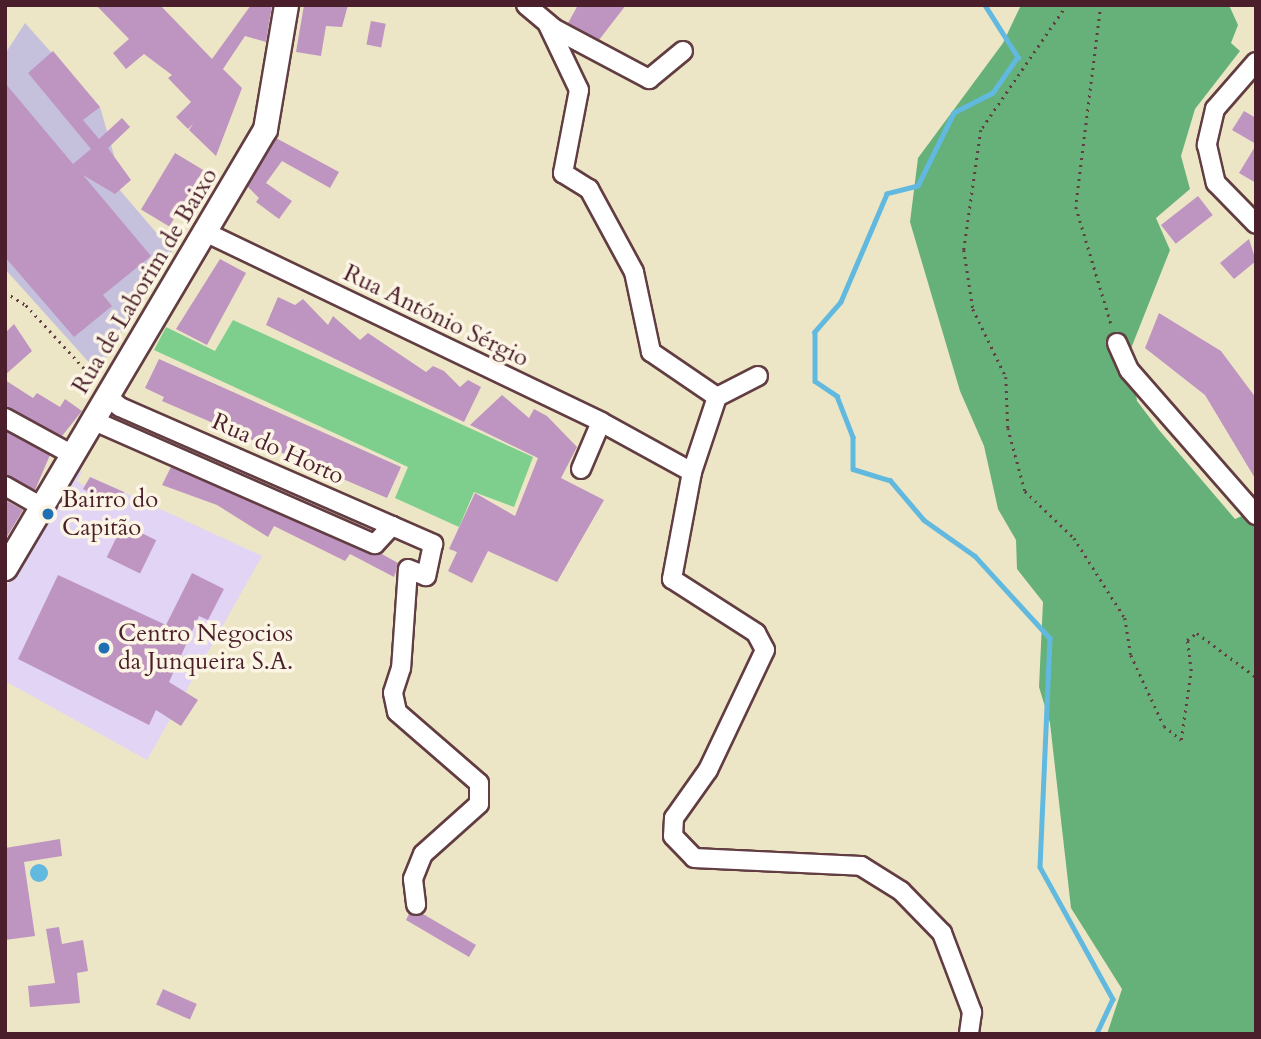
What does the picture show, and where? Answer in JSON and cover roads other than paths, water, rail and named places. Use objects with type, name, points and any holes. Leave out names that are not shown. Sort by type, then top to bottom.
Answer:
[{"type":"main road","name":"Rua de Laborim de Baixo","points":[[7,560],[42,507],[265,129],[286,5]]},
{"type":"street","points":[[526,5],[548,25],[649,79],[682,51]]},
{"type":"street","points":[[548,25],[579,90],[563,173],[589,189],[634,272],[651,352],[716,397]]},
{"type":"street","points":[[1256,62],[1215,109],[1207,145],[1216,183],[1256,224]]},
{"type":"street","name":"Rua António Sérgio","points":[[203,231],[601,422],[692,472]]},
{"type":"street","points":[[1117,343],[1129,370],[1256,515]]},
{"type":"street","points":[[758,376],[716,397],[692,472],[672,579],[756,633],[765,650],[708,770],[674,818],[673,836],[694,858],[862,866],[901,891],[942,933],[972,1012],[969,1034]]},
{"type":"street","name":"Rua do Horto","points":[[106,395],[120,407],[433,544],[426,576],[408,569],[401,668],[393,692],[397,712],[479,782],[479,804],[423,854],[413,879],[416,905]]},
{"type":"street","points":[[5,418],[73,455]]},
{"type":"street","points":[[92,420],[375,544],[392,526]]},
{"type":"street","points":[[581,469],[601,422]]},
{"type":"street","points":[[5,485],[42,507]]},
{"type":"water","points":[[39,864],[45,867],[48,873],[45,879],[39,882],[33,879],[30,873],[33,867]]},
{"type":"waterway","points":[[985,5],[1018,57],[993,93],[954,113],[918,186],[887,194],[841,302],[815,332],[815,381],[837,396],[853,437],[853,469],[890,480],[924,520],[975,556],[1050,638],[1040,867],[1113,999],[1097,1034]]},
{"type":"place","name":"Bairro do Capitão","points":[[48,514]]},
{"type":"place","name":"Centro Negocios da Junqueira S.A.","points":[[104,648]]}]
